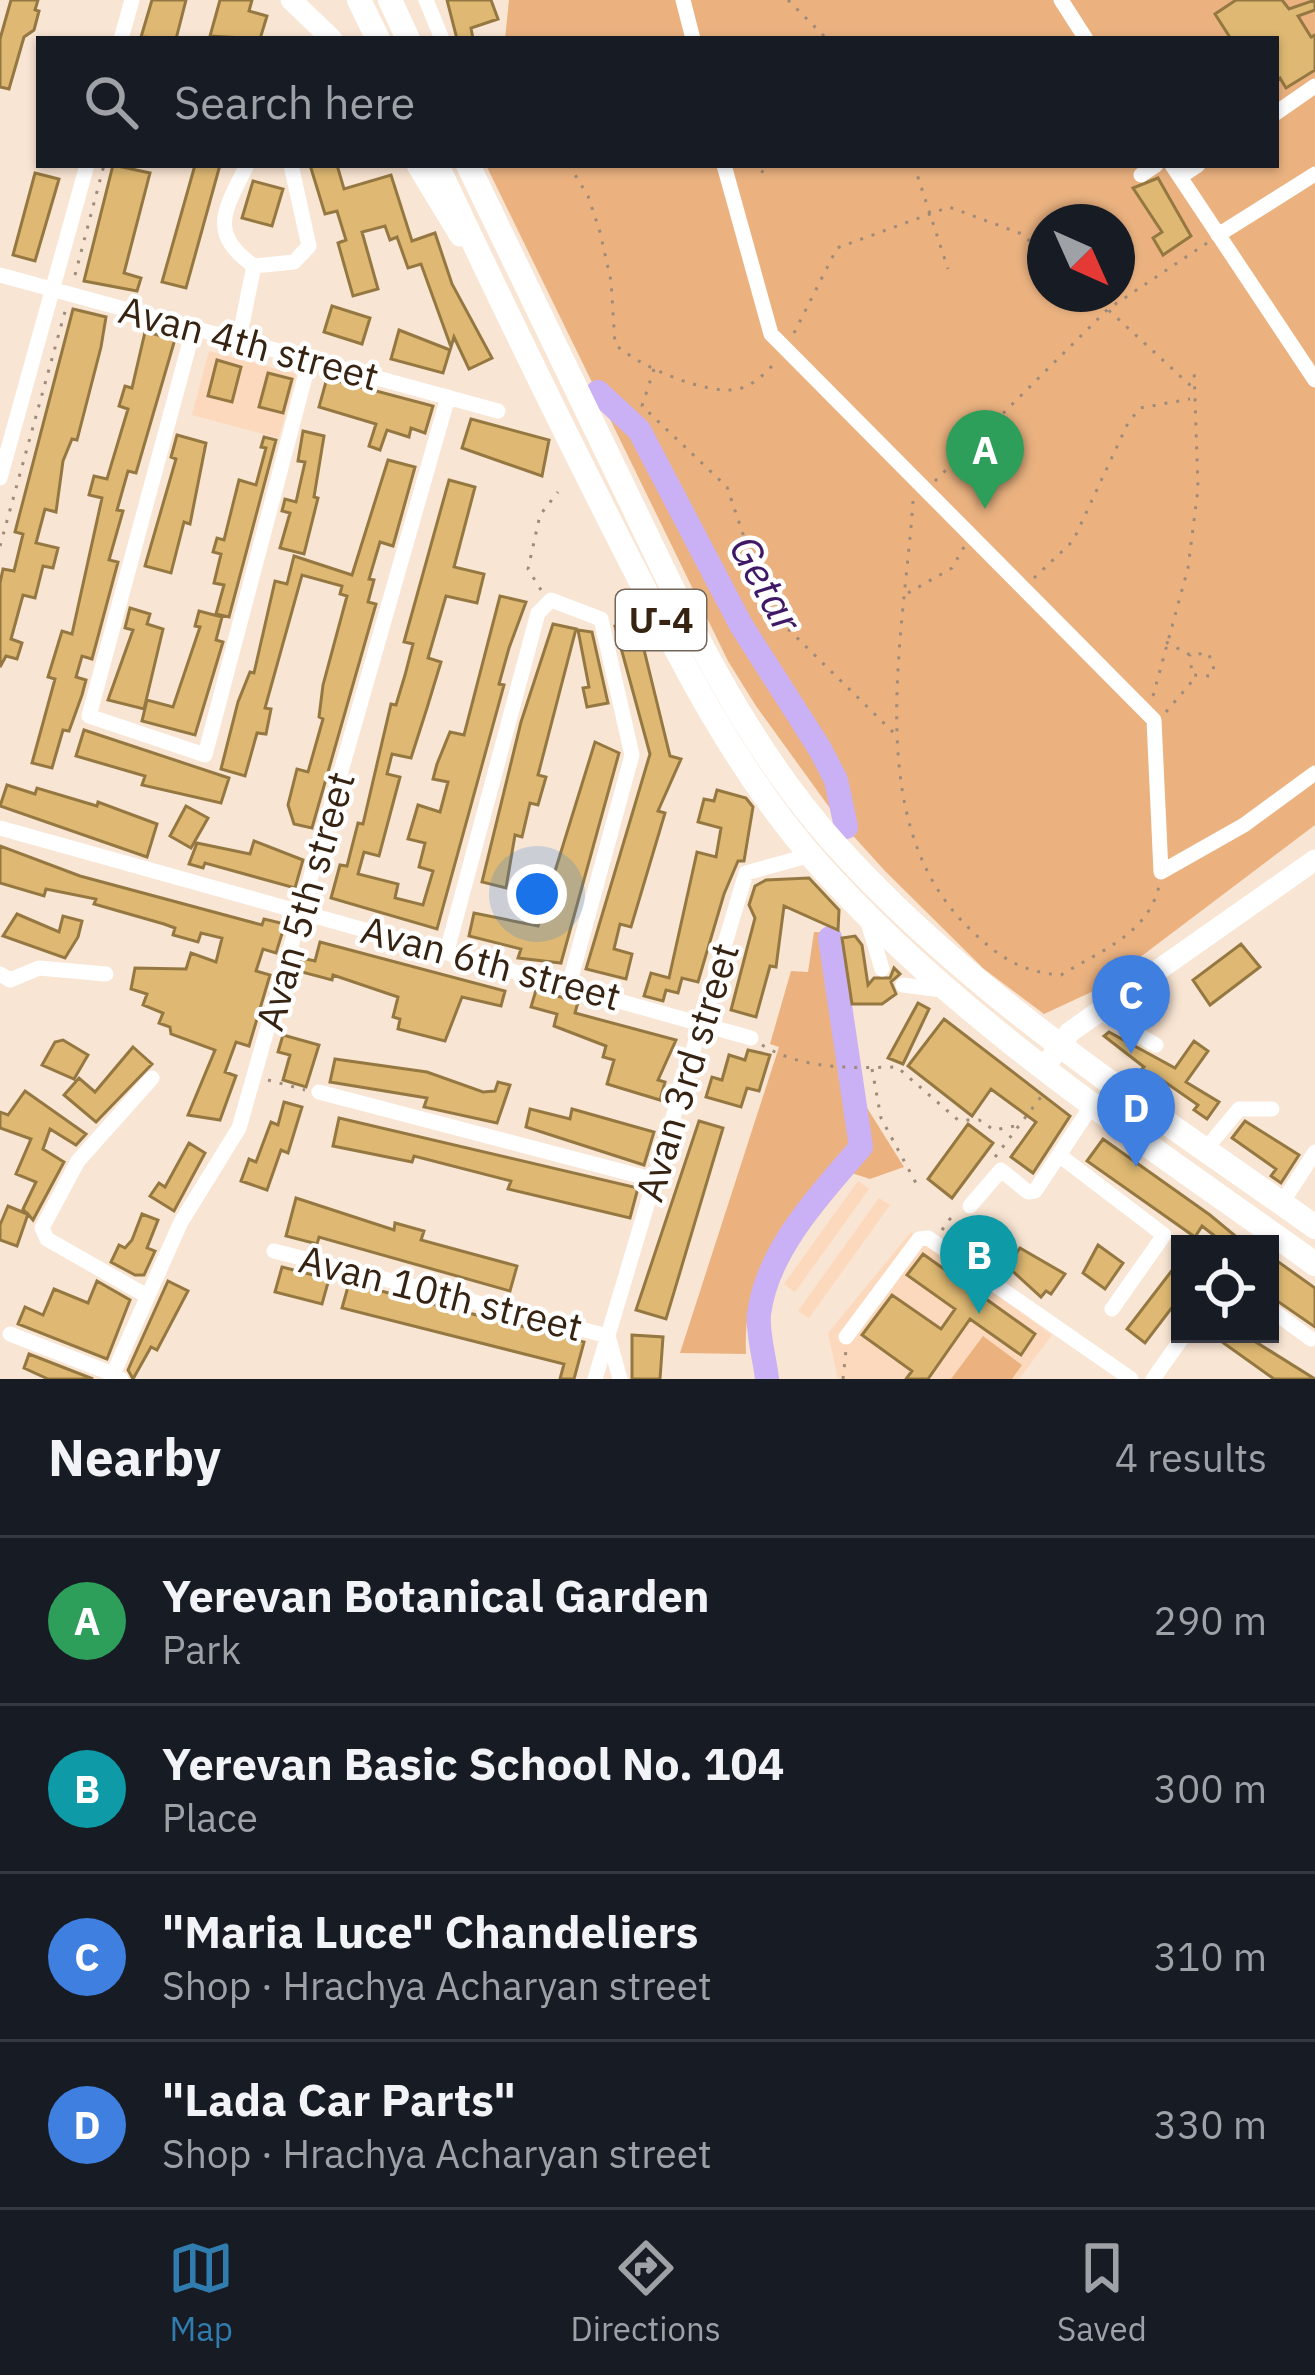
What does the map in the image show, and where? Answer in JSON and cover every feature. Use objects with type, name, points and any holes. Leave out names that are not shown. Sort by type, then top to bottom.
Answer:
[{"type":"highway","points":[[391,0],[407,36]]},
{"type":"highway","name":"Մ-4","points":[[438,168],[505,309],[717,722],[811,855],[947,992],[1046,1078],[1092,1105],[1257,1235]]},
{"type":"highway","name":"Մ-4","points":[[469,168],[670,584],[733,704],[771,764],[832,840],[920,932],[1059,1047],[1315,1227]]},
{"type":"highway","name":"Մ-4","points":[[1279,1246],[1315,1264]]},
{"type":"main road","points":[[291,0],[329,36]]},
{"type":"main road","points":[[419,168],[505,309]]},
{"type":"main road","points":[[1046,1078],[1059,1047],[1099,1012],[1315,860]]},
{"type":"street","points":[[122,36],[132,0]]},
{"type":"street","points":[[426,0],[441,36]]},
{"type":"street","points":[[683,0],[692,36]]},
{"type":"street","points":[[1061,0],[1084,36]]},
{"type":"street","points":[[1279,111],[1315,86]]},
{"type":"street","points":[[0,478],[86,168]]},
{"type":"street","points":[[246,168],[223,232],[228,246],[254,266],[294,262],[309,246],[293,168]]},
{"type":"street","points":[[725,168],[771,334],[1152,721],[1161,872],[1244,825],[1315,773]]},
{"type":"street","points":[[1141,175],[1152,168]]},
{"type":"street","points":[[1176,171],[1315,380]]},
{"type":"street","points":[[1218,235],[1315,174]]},
{"type":"street","points":[[238,339],[254,266]]},
{"type":"street","name":"Avan 4th street","points":[[0,275],[498,411]]},
{"type":"street","points":[[194,327],[89,716],[205,755],[310,358]]},
{"type":"street","name":"Avan 5th street","points":[[117,1376],[147,1296],[182,1222],[222,1162],[255,1077],[448,397]]},
{"type":"street","points":[[447,951],[538,613],[551,600],[601,620],[632,755],[568,985]]},
{"type":"street","name":"Avan 6th street","points":[[0,828],[704,1022],[751,1039]]},
{"type":"street","name":"Avan 3rd street","points":[[595,1379],[746,873],[811,855]]},
{"type":"street","points":[[866,914],[882,968]]},
{"type":"street","points":[[0,974],[10,980],[39,968],[106,974]]},
{"type":"street","points":[[903,985],[947,992]]},
{"type":"street","points":[[1099,1012],[1156,1045]]},
{"type":"street","points":[[147,1296],[47,1239],[42,1228],[78,1162],[152,1078]]},
{"type":"street","points":[[320,1092],[656,1180]]},
{"type":"street","points":[[963,1209],[1001,1171],[1028,1192],[1034,1191],[1092,1105]]},
{"type":"street","points":[[1205,1150],[1239,1109],[1272,1109]]},
{"type":"street","points":[[1282,1203],[1315,1152]]},
{"type":"street","points":[[1059,1155],[1164,1235],[1112,1309]]},
{"type":"street","points":[[846,1336],[919,1239],[935,1240],[1131,1379]]},
{"type":"street","name":"Avan 10th street","points":[[274,1251],[608,1336]]},
{"type":"street","points":[[1279,1315],[1312,1339]]},
{"type":"street","points":[[10,1334],[117,1376]]},
{"type":"street","points":[[608,1336],[620,1379]]},
{"type":"street","points":[[1153,1379],[1179,1343]]},
{"type":"path","points":[[788,0],[824,36]]},
{"type":"path","points":[[75,275],[103,168]]},
{"type":"path","points":[[571,168],[588,196],[600,232],[611,281],[615,344],[654,369],[700,385],[739,389],[772,367],[838,248],[949,207],[1027,239]]},
{"type":"path","points":[[762,173],[763,168]]},
{"type":"path","points":[[915,168],[948,269]]},
{"type":"path","points":[[1135,291],[1218,235]]},
{"type":"path","points":[[0,546],[67,306]]},
{"type":"path","points":[[1105,312],[920,484],[897,736],[904,805],[926,872],[952,913],[1004,961],[1061,976],[1137,928],[1151,912],[1161,872]]},
{"type":"path","points":[[1111,312],[1192,387]]},
{"type":"path","points":[[1152,721],[1166,641],[1188,568],[1198,489],[1194,368]]},
{"type":"path","points":[[654,369],[642,406],[727,487],[758,578],[786,626],[897,736]]},
{"type":"path","points":[[1024,588],[1073,541],[1127,423],[1140,408],[1192,398]]},
{"type":"path","points":[[551,600],[528,569],[540,515],[558,492]]},
{"type":"path","points":[[907,594],[952,568],[970,535]]},
{"type":"path","points":[[1166,641],[1190,655],[1208,653],[1214,666],[1210,676],[1196,676],[1188,668],[1190,655]]},
{"type":"path","points":[[1152,721],[1196,676]]},
{"type":"path","points":[[751,1039],[787,1060],[843,1069],[897,1066],[958,1120],[980,1120],[994,1130],[1020,1125]]},
{"type":"path","points":[[871,1068],[881,1118],[916,1185]]},
{"type":"path","points":[[255,1077],[320,1092]]},
{"type":"path","points":[[1001,1171],[991,1161],[1020,1125],[1046,1078]]},
{"type":"path","points":[[935,1240],[963,1209]]},
{"type":"path","points":[[843,1379],[846,1336]]},
{"type":"shaded area","points":[[509,0],[1315,0],[1315,825],[1098,989],[1044,1014],[984,969],[885,871],[837,818],[728,661],[487,168],[1279,168],[1279,36],[505,36]]},
{"type":"shaded area","points":[[209,351],[296,374],[279,438],[192,415]]},
{"type":"shaded area","points":[[814,932],[837,933],[859,1095],[904,1167],[870,1179],[836,1168],[799,1207],[758,1275],[746,1354],[680,1353],[779,1047],[770,1044],[791,971],[808,972]]},
{"type":"shaded area","points":[[858,1181],[869,1189],[795,1292],[784,1284]]},
{"type":"shaded area","points":[[879,1198],[890,1205],[809,1318],[798,1311]]},
{"type":"shaded area","points":[[911,1232],[1052,1335],[1019,1379],[838,1379],[828,1333]]},
{"type":"shaded area","points":[[983,1336],[1022,1365],[1012,1379],[951,1379]]},
{"type":"building","points":[[11,0],[38,0],[35,10],[39,11],[34,30],[24,37],[9,89],[0,87],[0,39]]},
{"type":"building","points":[[152,0],[186,0],[177,36],[141,36]]},
{"type":"building","points":[[220,0],[252,0],[249,11],[267,16],[261,36],[210,36]]},
{"type":"building","points":[[447,0],[491,0],[498,19],[471,28],[472,36],[456,36]]},
{"type":"building","points":[[1236,0],[1282,0],[1289,9],[1315,0],[1315,10],[1298,16],[1311,37],[1315,35],[1315,70],[1286,88],[1279,79],[1279,36],[1229,36],[1215,14]]},
{"type":"building","points":[[112,168],[150,173],[124,273],[141,278],[137,291],[84,281]]},
{"type":"building","points":[[194,168],[219,168],[186,288],[162,282]]},
{"type":"building","points":[[311,168],[338,168],[344,189],[391,175],[412,241],[435,233],[452,284],[492,358],[469,369],[454,337],[451,347],[421,264],[408,268],[397,237],[390,240],[385,226],[362,232],[378,289],[353,296],[338,243],[346,240],[337,211],[325,214]]},
{"type":"building","points":[[35,173],[59,179],[35,261],[13,255]]},
{"type":"building","points":[[1158,178],[1191,236],[1163,255],[1153,238],[1162,232],[1133,188]]},
{"type":"building","points":[[253,181],[283,189],[272,226],[242,218]]},
{"type":"building","points":[[332,306],[370,318],[362,344],[324,332]]},
{"type":"building","points":[[73,309],[106,317],[101,347],[77,440],[72,439],[63,461],[56,512],[45,509],[36,543],[58,548],[53,568],[43,566],[35,598],[23,595],[11,639],[22,643],[17,659],[6,656],[0,667],[0,583],[3,569],[14,571],[23,534],[15,532]]},
{"type":"building","points":[[399,330],[450,350],[443,373],[391,359]]},
{"type":"building","points":[[145,332],[175,339],[136,473],[128,471],[109,560],[118,562],[92,659],[82,656],[76,677],[86,680],[82,695],[69,731],[63,730],[52,768],[32,763],[55,679],[48,677],[62,631],[72,634],[102,498],[89,495],[94,476],[107,479],[128,409],[119,406],[125,386],[132,388]]},
{"type":"building","points":[[217,360],[241,367],[232,402],[208,396]]},
{"type":"building","points":[[268,373],[292,379],[283,413],[259,407]]},
{"type":"building","points":[[327,378],[433,406],[425,433],[411,428],[409,437],[387,430],[380,450],[369,446],[376,424],[319,407]]},
{"type":"building","points":[[471,419],[549,440],[542,476],[462,448]]},
{"type":"building","points":[[303,431],[324,436],[314,497],[318,498],[304,554],[280,548],[290,513],[282,511],[285,499],[296,502],[305,462],[298,461]]},
{"type":"building","points":[[177,435],[206,443],[190,524],[184,522],[171,573],[145,566],[176,459],[171,457]]},
{"type":"building","points":[[264,437],[276,440],[229,617],[216,614],[224,585],[214,583],[221,554],[213,552],[217,538],[224,540],[239,480],[256,485],[266,448],[261,447]]},
{"type":"building","points":[[388,460],[415,467],[393,546],[380,542],[369,579],[374,580],[368,602],[376,604],[312,828],[294,824],[288,805],[297,769],[308,772],[323,719],[319,717],[323,685],[347,596],[340,594],[342,586],[302,575],[265,708],[271,709],[266,734],[257,733],[245,776],[221,769],[238,702],[250,672],[254,673],[275,581],[287,584],[294,556],[352,575]]},
{"type":"building","points":[[449,480],[475,487],[454,567],[484,574],[477,603],[446,596],[428,658],[441,662],[427,708],[411,758],[392,754],[387,774],[400,777],[379,856],[364,852],[358,874],[398,884],[395,898],[423,905],[433,871],[419,867],[425,843],[408,839],[418,805],[440,812],[448,782],[433,779],[437,764],[450,732],[464,735],[500,596],[526,602],[499,684],[504,685],[437,929],[331,898],[340,865],[347,866],[358,823],[363,824],[391,704],[396,705],[413,644],[404,642]]},
{"type":"building","points":[[130,608],[150,614],[147,624],[163,629],[144,709],[108,700],[133,630],[125,628]]},
{"type":"building","points":[[199,611],[222,617],[216,640],[223,642],[195,735],[142,721],[147,700],[173,707],[200,627],[195,626]]},
{"type":"building","points":[[637,621],[670,756],[681,759],[658,811],[665,813],[631,927],[620,924],[614,949],[632,954],[626,979],[586,969],[650,754],[615,626]]},
{"type":"building","points":[[553,624],[576,629],[538,775],[546,777],[538,805],[530,803],[522,837],[515,835],[506,888],[482,882],[521,722]]},
{"type":"building","points":[[578,630],[592,632],[608,703],[587,707],[583,688],[589,687]]},
{"type":"building","points":[[84,730],[229,778],[221,803],[142,785],[145,776],[76,756]]},
{"type":"building","points":[[595,742],[619,753],[561,963],[518,958],[521,949],[469,936],[474,913],[538,926]]},
{"type":"building","points":[[7,785],[35,794],[37,788],[97,806],[98,802],[157,824],[147,857],[0,806]]},
{"type":"building","points":[[717,790],[746,798],[753,807],[744,861],[738,861],[724,894],[698,982],[682,978],[678,993],[666,990],[663,1001],[644,996],[651,973],[669,978],[697,852],[716,857],[721,828],[698,822],[704,799],[714,801]]},
{"type":"building","points":[[186,806],[208,818],[191,848],[170,836]]},
{"type":"building","points":[[254,841],[303,860],[295,888],[205,863],[203,868],[189,864],[197,843],[250,854]]},
{"type":"building","points":[[0,846],[80,876],[262,925],[264,919],[285,924],[276,953],[263,949],[256,971],[270,975],[249,1046],[236,1042],[225,1072],[236,1076],[220,1120],[188,1115],[215,1050],[171,1034],[170,1027],[159,1023],[163,1013],[143,1005],[147,994],[131,989],[135,968],[186,969],[191,953],[216,962],[222,938],[201,933],[198,942],[173,935],[175,928],[94,904],[96,899],[46,889],[44,896],[0,883]]},
{"type":"building","points":[[809,878],[839,910],[838,930],[784,906],[776,967],[770,966],[756,1017],[731,1010],[755,918],[749,905],[755,886],[766,880]]},
{"type":"building","points":[[17,914],[59,932],[63,916],[82,921],[65,958],[3,936]]},
{"type":"building","points":[[855,936],[862,945],[868,985],[874,978],[890,978],[894,968],[900,974],[891,982],[896,994],[882,1004],[852,1004],[842,938]]},
{"type":"building","points":[[320,942],[505,991],[501,1006],[462,997],[445,1041],[398,1029],[400,1019],[393,1017],[398,997],[333,975],[332,980],[298,971],[302,958],[315,961]]},
{"type":"building","points":[[1241,944],[1260,967],[1210,1005],[1193,980]]},
{"type":"building","points":[[536,990],[578,1002],[575,1013],[676,1040],[658,1080],[665,1082],[660,1100],[607,1084],[614,1060],[603,1057],[606,1046],[554,1026],[557,1014],[531,1007]]},
{"type":"building","points":[[918,1003],[929,1009],[903,1064],[888,1058]]},
{"type":"building","points":[[944,1019],[1070,1116],[1033,1173],[1011,1157],[1036,1122],[991,1089],[972,1116],[908,1066]]},
{"type":"building","points":[[1109,1032],[1175,1068],[1194,1041],[1208,1051],[1186,1082],[1219,1102],[1207,1119],[1194,1110],[1198,1105],[1155,1075],[1151,1080],[1140,1071],[1144,1067],[1104,1036]]},
{"type":"building","points":[[283,1035],[319,1045],[306,1087],[283,1080],[290,1055],[278,1052]]},
{"type":"building","points":[[63,1040],[88,1055],[74,1079],[42,1065],[55,1042]]},
{"type":"building","points":[[133,1047],[152,1064],[96,1122],[64,1095],[79,1078],[95,1092]]},
{"type":"building","points":[[748,1050],[770,1055],[759,1091],[747,1088],[741,1107],[706,1097],[712,1077],[722,1080],[729,1055],[745,1060]]},
{"type":"building","points":[[335,1059],[427,1072],[483,1092],[495,1091],[498,1082],[510,1085],[497,1123],[424,1107],[427,1098],[330,1082]]},
{"type":"building","points":[[25,1091],[86,1134],[76,1145],[50,1129],[43,1149],[64,1162],[33,1220],[28,1214],[17,1246],[0,1240],[0,1225],[8,1206],[27,1214],[23,1209],[36,1182],[16,1174],[31,1139],[0,1128],[0,1112],[8,1115]]},
{"type":"building","points":[[284,1102],[302,1107],[288,1153],[281,1150],[267,1190],[241,1181],[249,1159],[256,1162],[271,1122],[278,1125]]},
{"type":"building","points":[[530,1109],[570,1119],[572,1109],[654,1132],[644,1165],[526,1127]]},
{"type":"building","points":[[339,1118],[638,1188],[630,1218],[508,1189],[511,1181],[414,1156],[412,1162],[333,1146]]},
{"type":"building","points":[[699,1121],[723,1128],[666,1319],[636,1310]]},
{"type":"building","points":[[1245,1121],[1299,1155],[1281,1183],[1271,1176],[1276,1169],[1232,1138]]},
{"type":"building","points":[[968,1124],[993,1143],[952,1198],[928,1179]]},
{"type":"building","points":[[1103,1139],[1234,1235],[1214,1235],[1202,1226],[1192,1235],[1087,1161]]},
{"type":"building","points":[[189,1143],[205,1153],[174,1211],[150,1196],[159,1183],[165,1187]]},
{"type":"building","points":[[296,1198],[394,1230],[395,1223],[424,1231],[421,1240],[517,1266],[510,1291],[319,1237],[317,1244],[286,1236]]},
{"type":"building","points":[[142,1214],[158,1220],[147,1248],[155,1251],[144,1275],[135,1275],[111,1262],[119,1245],[125,1248],[132,1240]]},
{"type":"building","points":[[1098,1245],[1123,1263],[1105,1289],[1083,1273]]},
{"type":"building","points":[[1020,1248],[1065,1274],[1051,1294],[1046,1291],[1041,1297],[1007,1266]]},
{"type":"building","points":[[923,1254],[1035,1334],[1021,1355],[970,1319],[928,1379],[906,1379],[912,1371],[862,1335],[892,1295],[941,1329],[955,1309],[907,1275]]},
{"type":"building","points":[[1279,1262],[1315,1288],[1315,1327],[1279,1302]]},
{"type":"building","points":[[282,1267],[329,1279],[322,1304],[275,1292]]},
{"type":"building","points":[[1171,1272],[1171,1309],[1145,1343],[1127,1329]]},
{"type":"building","points":[[97,1281],[130,1300],[107,1359],[18,1324],[25,1307],[43,1315],[54,1289],[88,1303]]},
{"type":"building","points":[[168,1281],[188,1291],[157,1350],[151,1347],[133,1379],[128,1370]]},
{"type":"building","points":[[349,1283],[584,1342],[574,1379],[560,1379],[564,1364],[342,1308]]},
{"type":"building","points":[[632,1335],[663,1337],[660,1379],[632,1379]]},
{"type":"building","points":[[1224,1343],[1257,1343],[1315,1379],[1274,1379]]},
{"type":"building","points":[[29,1354],[93,1379],[48,1379],[24,1368]]},
{"type":"waterway","name":"Getar","points":[[598,392],[639,430],[741,625],[820,749],[836,780],[846,827]]},
{"type":"waterway","name":"Getar","points":[[767,1379],[759,1314],[773,1267],[798,1224],[861,1147],[830,938]]},
{"type":"place","name":"Yerevan Botanical Garden","points":[[985,509]]},
{"type":"place","name":"\"Maria Luce\" Chandeliers","points":[[1131,1054]]},
{"type":"place","name":"\"Lada Car Parts\"","points":[[1136,1167]]},
{"type":"place","name":"Yerevan Basic School No. 104","points":[[979,1314]]}]
